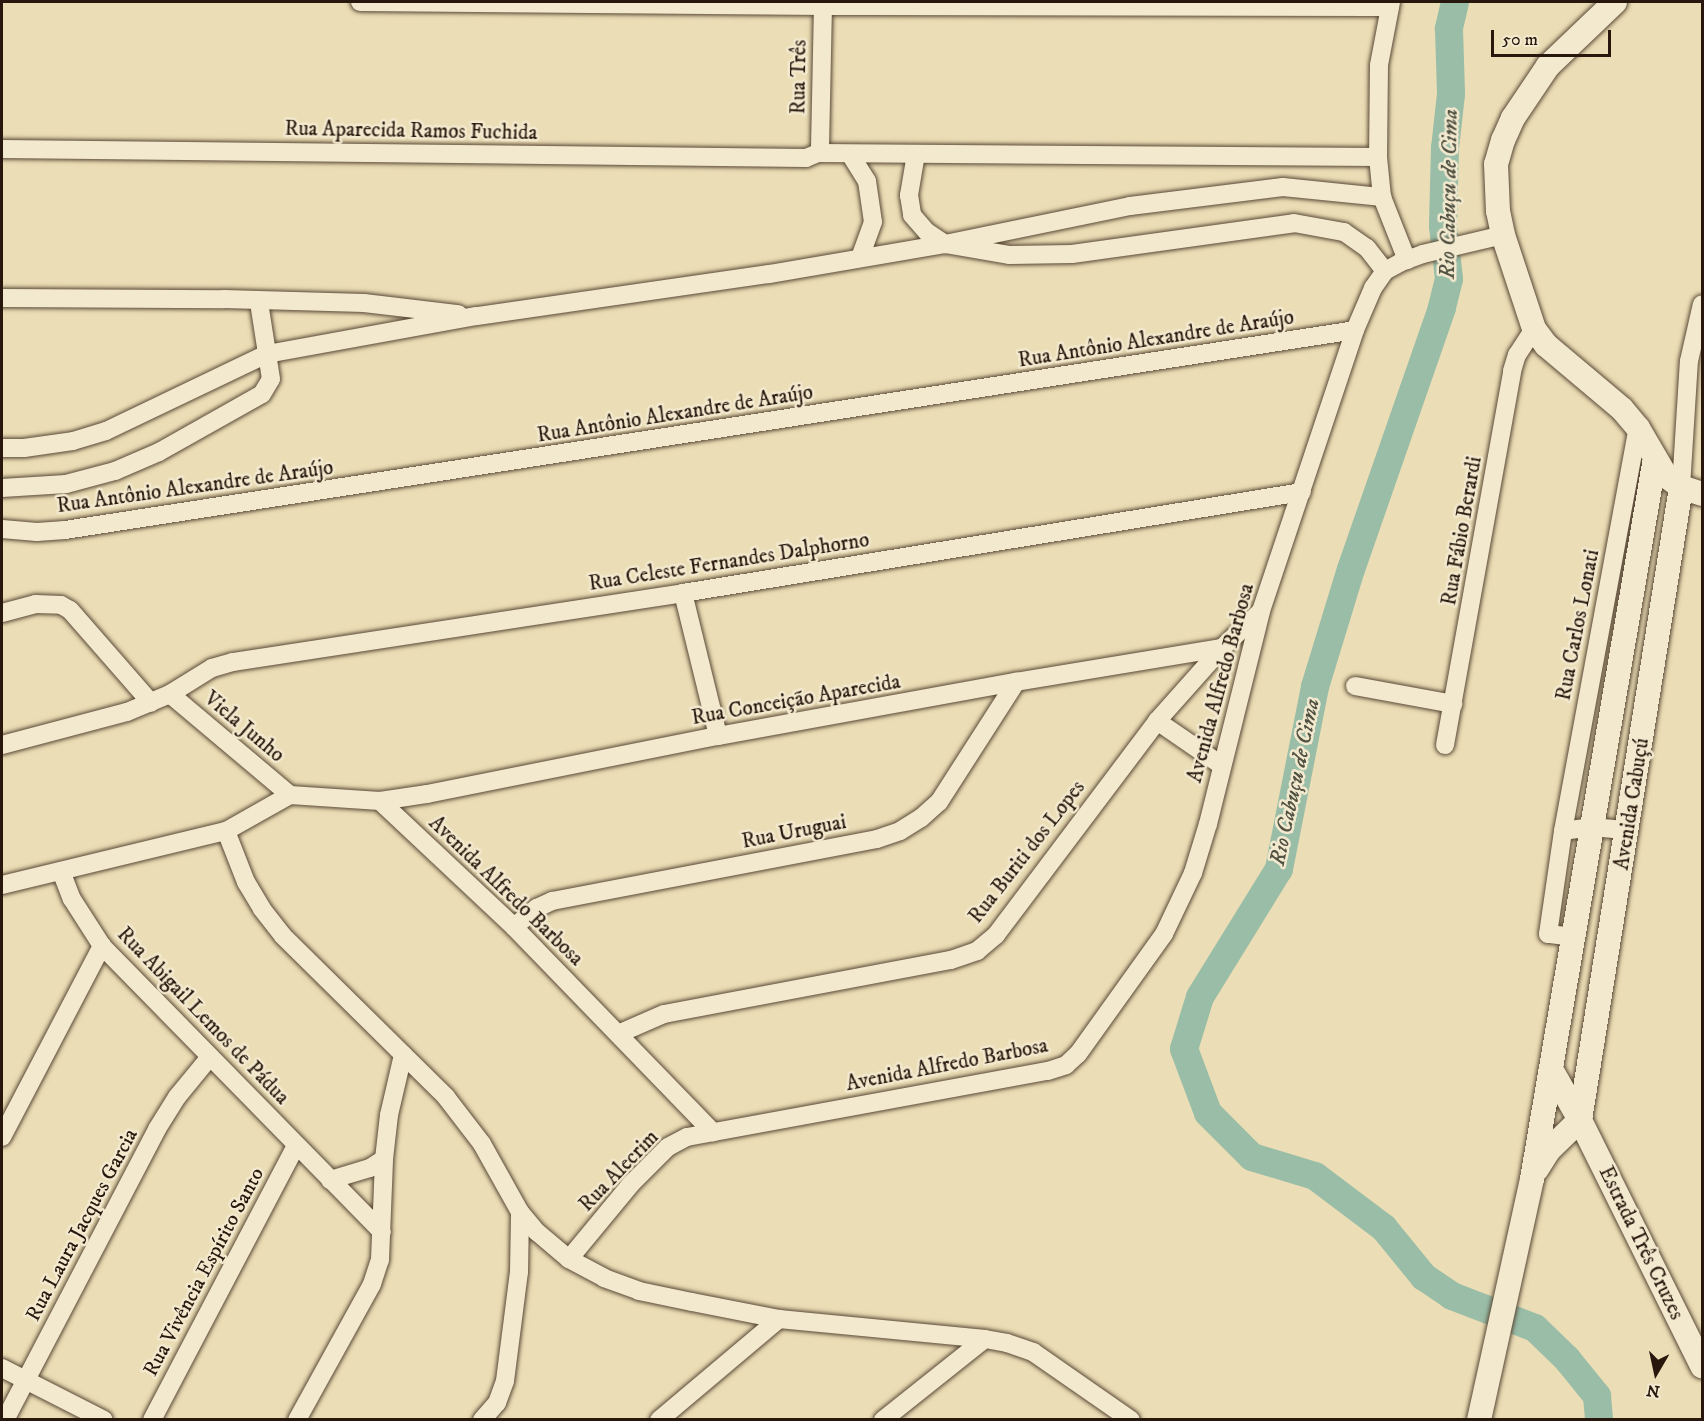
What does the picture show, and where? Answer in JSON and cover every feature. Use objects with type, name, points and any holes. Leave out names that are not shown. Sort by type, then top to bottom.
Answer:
[{"type":"main road","points":[[1616,2],[1548,66],[1513,118],[1496,164],[1495,190],[1503,235],[1534,329],[1546,345],[1622,409],[1638,428],[1666,476],[1692,490]]},
{"type":"main road","name":"Avenida Cabuçú","points":[[1532,1179],[1655,458]]},
{"type":"main road","name":"Avenida Cabuçú","points":[[1576,1095],[1594,1042],[1628,830],[1692,490]]},
{"type":"main road","points":[[1557,1037],[1570,1031],[1584,1034],[1594,1042]]},
{"type":"main road","name":"Estrada Três Cruzes","points":[[1551,1069],[1576,1095],[1580,1120],[1702,1366]]},
{"type":"main road","points":[[1479,1419],[1532,1179],[1549,1150],[1580,1120]]},
{"type":"street","points":[[360,2],[1390,4],[1379,65],[1378,157],[1383,197],[1415,257]]},
{"type":"street","name":"Rua Três","points":[[818,153],[820,148],[823,4]]},
{"type":"street","name":"Rua Aparecida Ramos Fuchida","points":[[2,149],[806,158],[818,153],[1378,157]]},
{"type":"street","points":[[850,154],[867,181],[873,222],[860,256]]},
{"type":"street","points":[[916,154],[909,195],[912,215],[927,232],[945,244],[1010,255],[1072,254],[1294,223],[1344,232],[1367,248],[1385,271],[1415,257],[1503,235]]},
{"type":"street","points":[[2,448],[24,448],[73,441],[106,431],[267,354],[477,316],[769,274],[860,256],[945,244],[1130,206],[1283,187],[1383,197]]},
{"type":"street","name":"Avenida Alfredo Barbosa","points":[[380,801],[514,927],[713,1132],[1048,1071],[1066,1065],[1078,1054],[1164,934],[1193,873],[1208,824],[1261,611],[1355,330],[1372,288],[1385,271]]},
{"type":"street","points":[[2,298],[224,299],[259,302],[364,303],[477,316]]},
{"type":"street","points":[[2,488],[66,484],[115,471],[159,452],[262,393],[271,379],[259,302]]},
{"type":"street","points":[[1692,490],[1689,361],[1702,304]]},
{"type":"street","name":"Rua Fábio Berardi","points":[[1446,745],[1512,371],[1517,356],[1534,329]]},
{"type":"street","name":"Rua Antônio Alexandre de Araújo","points":[[2,529],[37,532],[65,530],[1355,330]]},
{"type":"street","name":"Rua Carlos Lonati","points":[[1574,937],[1548,933],[1563,831],[1638,428]]},
{"type":"street","name":"Rua Celeste Fernandes Dalphorno","points":[[2,746],[152,703],[212,668],[233,662],[683,593],[1302,492]]},
{"type":"street","points":[[683,593],[718,736]]},
{"type":"street","points":[[2,613],[36,604],[61,605],[78,617],[152,703]]},
{"type":"street","name":"Rua Buriti dos Lopes","points":[[618,1034],[663,1014],[951,960],[976,951],[996,935],[1157,721],[1222,648],[1261,611]]},
{"type":"street","name":"Rua Conceição Aparecida","points":[[380,801],[718,736],[1016,682],[1222,648]]},
{"type":"street","name":"Rua Uruguai","points":[[514,927],[537,909],[552,901],[877,839],[900,831],[921,818],[939,802],[1016,682]]},
{"type":"street","points":[[1355,687],[1453,704]]},
{"type":"street","name":"Viela Junho","points":[[170,694],[290,795]]},
{"type":"street","points":[[1157,721],[1221,765]]},
{"type":"street","points":[[2,885],[226,831],[290,795],[380,801]]},
{"type":"street","points":[[1563,831],[1591,827],[1628,830]]},
{"type":"street","points":[[226,831],[246,882],[269,918],[284,936],[446,1097],[482,1144],[520,1212],[537,1232],[569,1259],[604,1278],[639,1291],[779,1318],[985,1339],[1033,1352],[1131,1419]]},
{"type":"street","name":"Rua Abigail Lemos de Pádua","points":[[61,871],[72,899],[102,946],[209,1058],[382,1232]]},
{"type":"street","points":[[2,1137],[102,946]]},
{"type":"street","points":[[297,1419],[372,1284],[380,1260],[384,1159],[394,1085],[404,1054]]},
{"type":"street","name":"Rua Laura Jacques Garcia","points":[[5,1419],[157,1129],[177,1097],[209,1058]]},
{"type":"street","name":"Rua Alecrim","points":[[569,1259],[631,1184],[668,1147],[687,1137],[713,1132]]},
{"type":"street","name":"Rua Vivência Espírito Santo","points":[[152,1419],[296,1146]]},
{"type":"street","points":[[330,1180],[370,1168],[384,1159]]},
{"type":"street","points":[[482,1419],[497,1403],[505,1381],[519,1272],[520,1212]]},
{"type":"street","points":[[659,1419],[779,1318]]},
{"type":"street","points":[[889,1418],[985,1339]]},
{"type":"street","points":[[2,1368],[25,1382],[104,1419]]},
{"type":"waterway","name":"Rio Cabuçu de Cima","points":[[1455,2],[1449,29],[1451,94],[1445,148],[1443,226],[1449,279],[1442,308],[1351,569],[1315,687],[1279,869],[1200,997],[1184,1049],[1208,1113],[1252,1157],[1315,1176],[1384,1228],[1424,1277],[1452,1296],[1535,1328],[1567,1359],[1597,1396],[1599,1420]]}]
